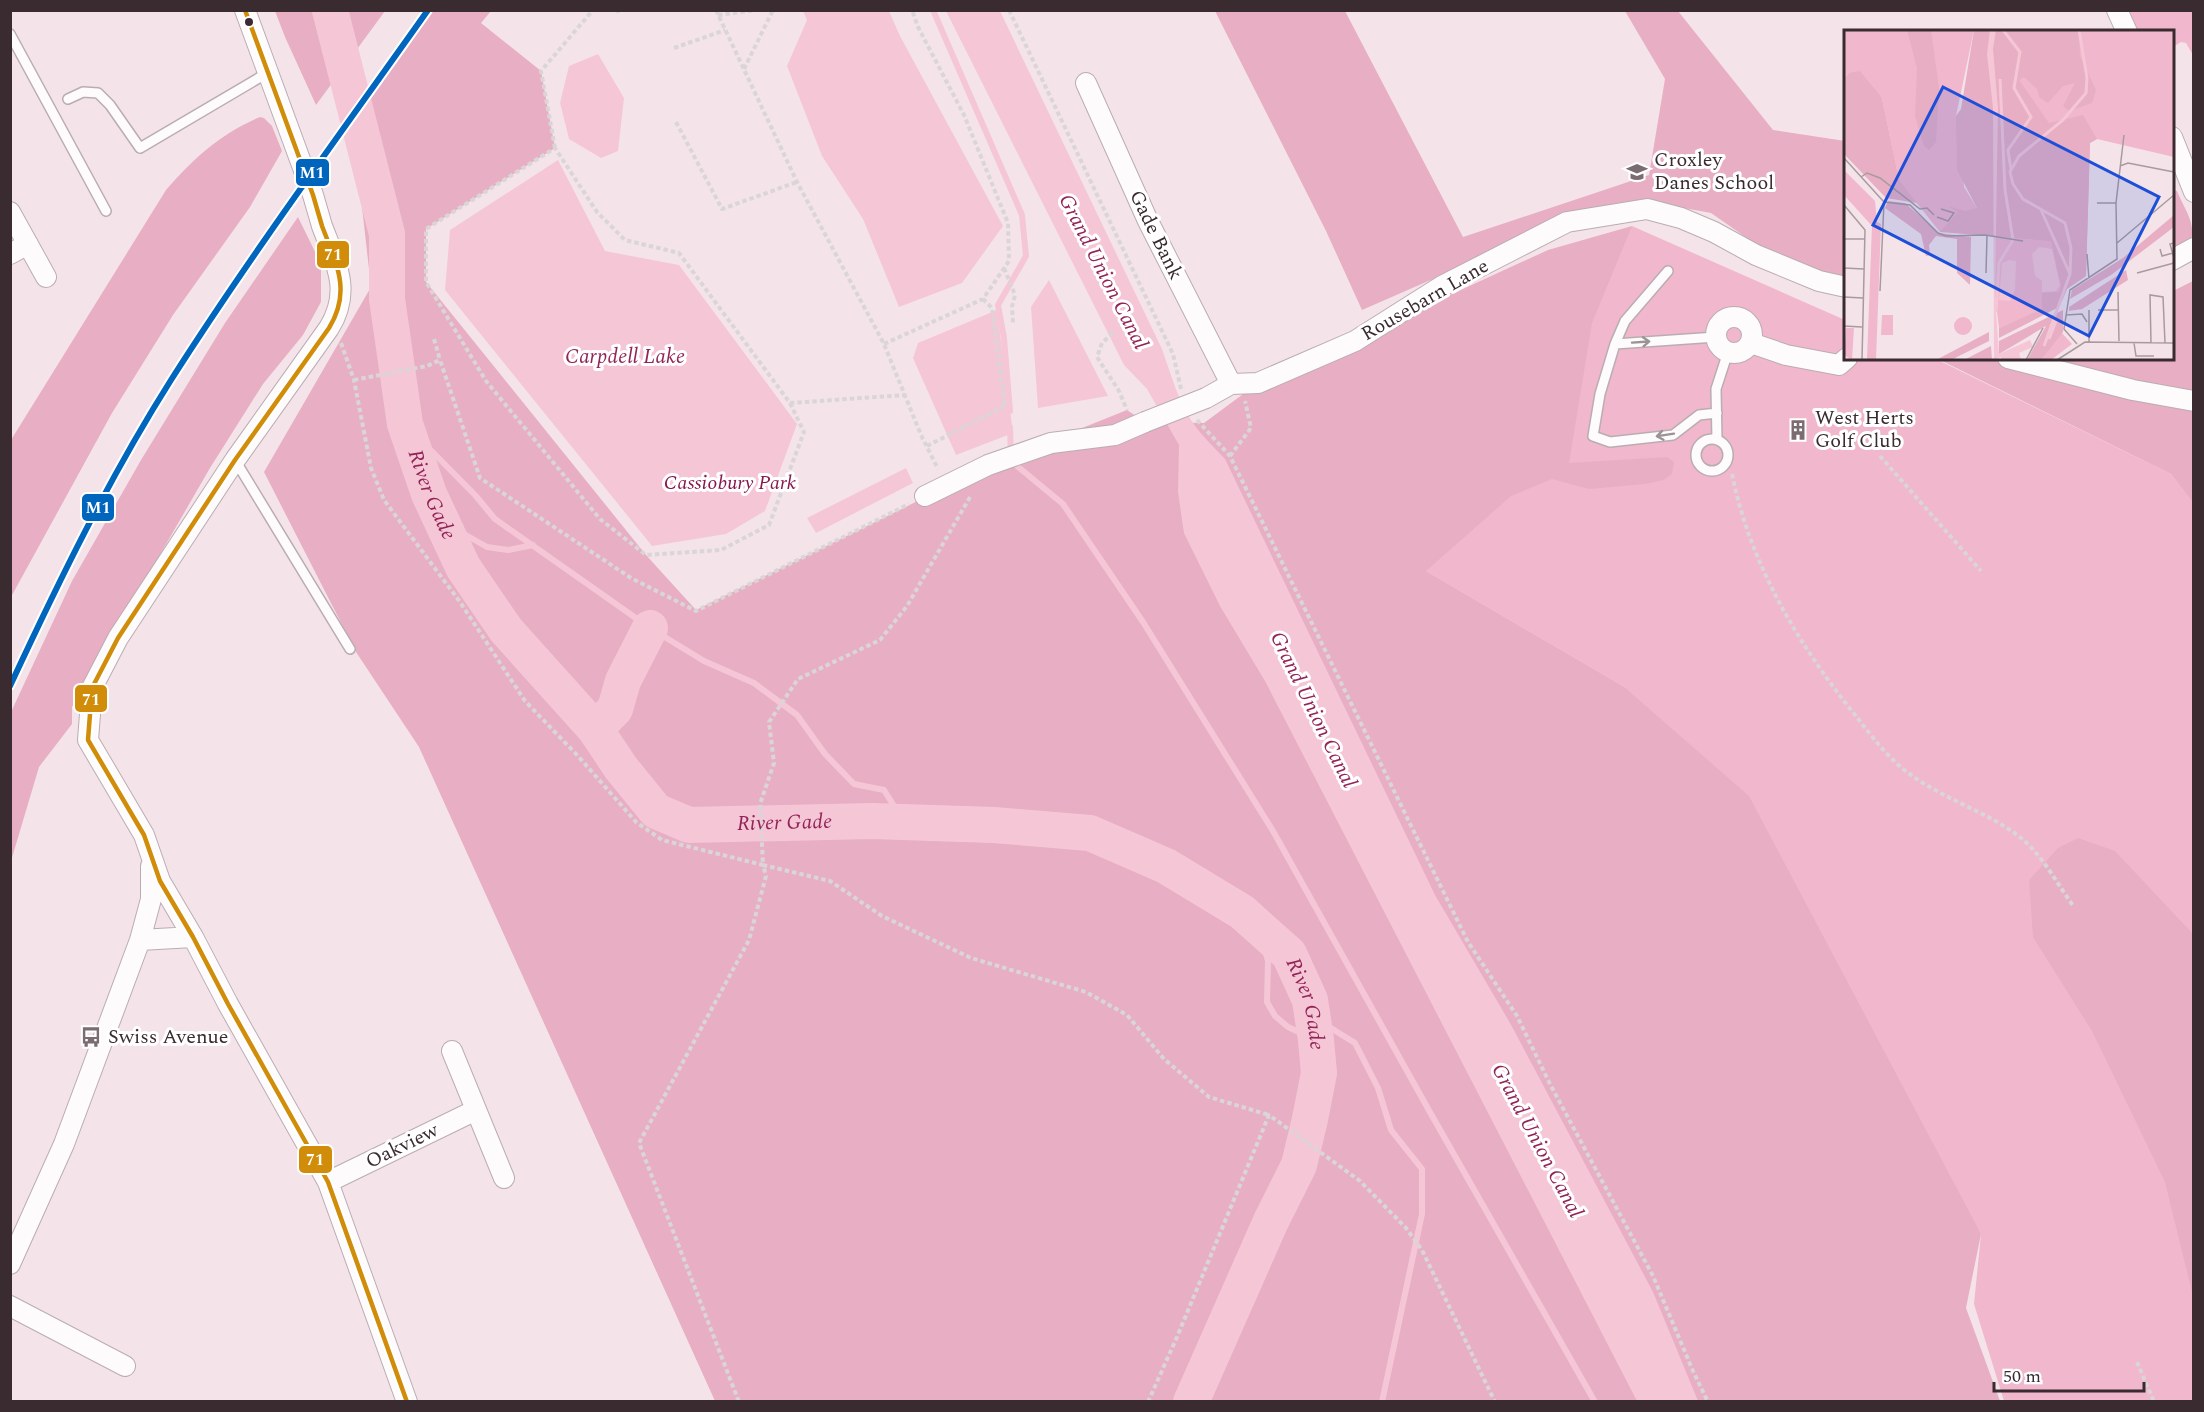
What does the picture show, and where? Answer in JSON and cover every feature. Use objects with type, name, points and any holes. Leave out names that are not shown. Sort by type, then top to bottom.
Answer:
[{"type":"street","points":[[245,10],[333,251],[340,275],[340,305],[338,314],[329,328],[235,460],[118,638],[92,688],[88,740],[144,835],[160,881],[327,1182],[367,1287],[406,1401]]},
{"type":"street","points":[[2117,10],[2126,30]]},
{"type":"street","name":"Gade Bank","points":[[1086,83],[1148,221],[1236,384]]},
{"type":"street","points":[[2174,142],[2193,192]]},
{"type":"street","name":"Rousebarn Lane","points":[[925,496],[997,462],[1051,443],[1116,435],[1140,424],[1199,405],[1236,384],[1258,383],[1355,341],[1442,286],[1567,222],[1647,209],[1681,218],[1714,232],[1755,255],[1820,281],[1844,287]]},
{"type":"street","points":[[10,212],[19,249],[46,277]]},
{"type":"street","points":[[2174,259],[2193,248]]},
{"type":"street","points":[[1740,318],[1749,326],[1750,342],[1743,351],[1737,353],[1722,345],[1719,326],[1723,322],[1740,318]]},
{"type":"street","points":[[1750,342],[1785,355],[1839,365],[1845,360]]},
{"type":"street","points":[[2016,360],[2133,390],[2193,401]]},
{"type":"street","points":[[10,1264],[64,1144],[140,940],[151,899],[152,860]]},
{"type":"street","points":[[140,940],[193,937]]},
{"type":"street","points":[[452,1051],[504,1178]]},
{"type":"street","name":"Oakview","points":[[327,1182],[476,1110]]},
{"type":"street","points":[[10,1306],[125,1366]]},
{"type":"lane","points":[[10,34],[106,211]]},
{"type":"lane","points":[[68,99],[83,92],[98,93],[110,105],[140,148],[269,72]]},
{"type":"lane","points":[[1668,271],[1625,321],[1615,344],[1600,394],[1593,436],[1610,442],[1673,435],[1699,415],[1717,413]]},
{"type":"lane","points":[[1615,344],[1722,345],[1716,389],[1717,440]]},
{"type":"lane","points":[[235,460],[350,649]]},
{"type":"path","points":[[555,148],[426,229],[426,282],[486,381],[600,519],[646,555],[721,550],[769,525],[804,432],[790,403],[678,253],[625,240],[597,212],[555,148],[541,71],[593,10]]},
{"type":"path","points":[[757,10],[717,13],[797,182],[884,344],[927,446],[947,485]]},
{"type":"path","points":[[744,69],[773,10]]},
{"type":"path","points":[[884,344],[983,299],[1009,261],[1008,223],[964,115],[918,27],[912,10]]},
{"type":"path","points":[[1009,10],[1173,354],[1179,385],[1183,393]]},
{"type":"path","points":[[674,48],[725,30]]},
{"type":"path","points":[[676,122],[722,208],[797,182]]},
{"type":"path","points":[[1005,268],[1015,295],[1012,308],[1013,323]]},
{"type":"path","points":[[927,446],[1005,406],[992,308],[983,299]]},
{"type":"path","points":[[329,328],[339,338],[354,380],[371,468],[384,500],[460,602],[525,701],[578,756],[636,822],[662,840],[830,881],[882,916],[971,958],[1086,992],[1127,1015],[1164,1059],[1209,1097],[1269,1115],[1360,1181],[1406,1228],[1422,1250],[1495,1401]]},
{"type":"path","points":[[1113,333],[1102,343],[1097,357],[1140,424]]},
{"type":"path","points":[[434,339],[480,478],[632,578],[696,610],[925,496]]},
{"type":"path","points":[[354,380],[427,366],[440,360]]},
{"type":"path","points":[[1230,456],[1251,428],[1236,384]]},
{"type":"path","points":[[790,403],[905,394]]},
{"type":"path","points":[[1199,405],[1197,421],[1230,456],[1468,942],[1517,1016],[1550,1084],[1653,1276],[1708,1401]]},
{"type":"path","points":[[1880,456],[1981,570]]},
{"type":"path","points":[[1732,474],[1737,500],[1767,581],[1799,637],[1841,698],[1883,750],[1904,770],[1925,786],[2021,838],[2074,907]]},
{"type":"path","points":[[739,1401],[639,1143],[749,940],[766,876],[761,845],[760,804],[774,763],[769,722],[798,679],[880,640],[907,606],[971,495]]},
{"type":"path","points":[[1148,1401],[1269,1115]]},
{"type":"path","points":[[2137,1362],[2154,1401]]},
{"type":"shaded area","points":[[275,10],[385,11],[316,105]]},
{"type":"shaded area","name":"Cassiobury Park","points":[[432,11],[491,11],[481,23],[541,71],[555,148],[426,229],[426,282],[646,555],[696,610],[997,462],[1127,410],[1145,422],[1204,423],[1258,383],[1548,250],[1632,226],[1592,323],[1569,463],[1667,457],[1674,462],[1672,474],[1663,480],[1645,484],[1589,489],[1552,479],[1511,496],[1426,571],[1623,686],[1749,796],[1981,1234],[1966,1308],[2000,1401],[715,1401],[419,747],[356,652],[264,472],[371,287],[358,171],[370,156],[358,110]]},
{"type":"shaded area","points":[[1215,11],[1345,11],[1463,237],[1649,175],[1665,79],[1625,11],[1678,11],[1773,130],[1844,141],[1844,279],[1810,269],[1757,245],[1711,213],[1673,206],[1513,244],[1362,310],[1326,231]]},
{"type":"shaded area","points":[[2127,11],[2193,11],[2193,55],[2186,43],[2181,42],[2174,46],[2174,30],[2137,30]]},
{"type":"shaded area","points":[[260,117],[272,126],[282,151],[250,207],[173,315],[112,413],[11,597],[11,440],[166,190],[208,148],[246,123]]},
{"type":"shaded area","points":[[2174,190],[2177,191],[2192,226],[2191,241],[2180,261],[2174,265]]},
{"type":"shaded area","points":[[298,217],[321,264],[321,302],[303,335],[263,384],[210,468],[72,707],[72,724],[39,767],[11,861],[11,712],[72,581],[141,460],[225,323]]},
{"type":"shaded area","name":"West Herts Golf Club","points":[[1632,226],[1844,320],[1844,360],[1938,360],[2171,474],[2194,502],[2193,1401],[2004,1401],[1974,1304],[1981,1234],[1623,686],[1426,571]]},
{"type":"shaded area","points":[[2193,281],[2193,502],[2171,474],[1940,360],[2174,360],[2174,290]]},
{"type":"shaded area","points":[[2078,838],[2115,851],[2193,934],[2193,1296],[2165,1182],[2092,1031],[2033,937],[2029,880],[2058,848]]},
{"type":"water","points":[[803,11],[889,11],[900,36],[1003,226],[962,283],[899,307],[863,219],[822,156],[787,66],[807,20]]},
{"type":"water","name":"Grand Union Canal","points":[[946,11],[1000,11],[1162,349],[1183,406],[1204,437],[1225,459],[1435,895],[1510,1023],[1653,1292],[1698,1401],[1637,1401],[1265,681],[1220,606],[1184,533],[1178,492],[1179,445],[1147,389],[1124,365]]},
{"type":"water","points":[[598,54],[624,98],[618,151],[601,158],[569,139],[560,103],[569,66]]},
{"type":"water","name":"Carpdell Lake","points":[[558,160],[605,251],[679,265],[797,424],[765,511],[726,534],[652,546],[445,290],[450,230]]},
{"type":"water","points":[[1049,280],[1108,396],[1038,408],[1031,307]]},
{"type":"water","points":[[997,310],[1013,433],[956,455],[913,358],[918,343]]},
{"type":"water","points":[[906,468],[913,483],[816,533],[807,518]]},
{"type":"waterway","name":"River Gade","points":[[330,10],[387,234],[387,299],[405,424],[429,494],[463,567],[506,630],[595,729],[621,768],[656,811],[689,825],[872,821],[994,825],[1090,833],[1166,866],[1242,912],[1289,954],[1310,1000],[1316,1040],[1319,1073],[1310,1119],[1299,1165],[1271,1221],[1191,1402]]},
{"type":"waterway","points":[[933,10],[1022,215],[1026,256],[998,305],[1004,338],[1010,411]]},
{"type":"waterway","points":[[405,424],[475,495],[495,519],[650,628],[704,661],[754,683],[797,715],[825,754],[854,784],[884,790],[904,822]]},
{"type":"waterway","points":[[1010,427],[1011,461],[1063,504],[1143,622],[1273,831],[1595,1402]]},
{"type":"waterway","points":[[441,521],[487,547],[508,550],[533,545]]},
{"type":"waterway","points":[[595,729],[615,709],[623,681],[650,628]]},
{"type":"waterway","points":[[1259,928],[1268,961],[1267,1002],[1275,1016],[1288,1027],[1316,1040]]},
{"type":"waterway","points":[[1313,1017],[1355,1043],[1378,1088],[1391,1130],[1422,1169],[1422,1214],[1382,1402]]},
{"type":"transit line","name":"71","points":[[245,10],[313,195],[336,265],[341,289],[340,302],[329,328],[235,460],[118,638],[92,688],[88,740],[144,835],[160,881],[328,1182],[407,1402]]},
{"type":"transit line","name":"M1","points":[[10,686],[86,530],[148,417],[265,240],[428,10]]},
{"type":"place","name":"Croxley Danes School","points":[[1637,172]]},
{"type":"place","name":"West Herts Golf Club","points":[[1798,430]]},
{"type":"place","name":"Swiss Avenue","points":[[91,1037]]}]
